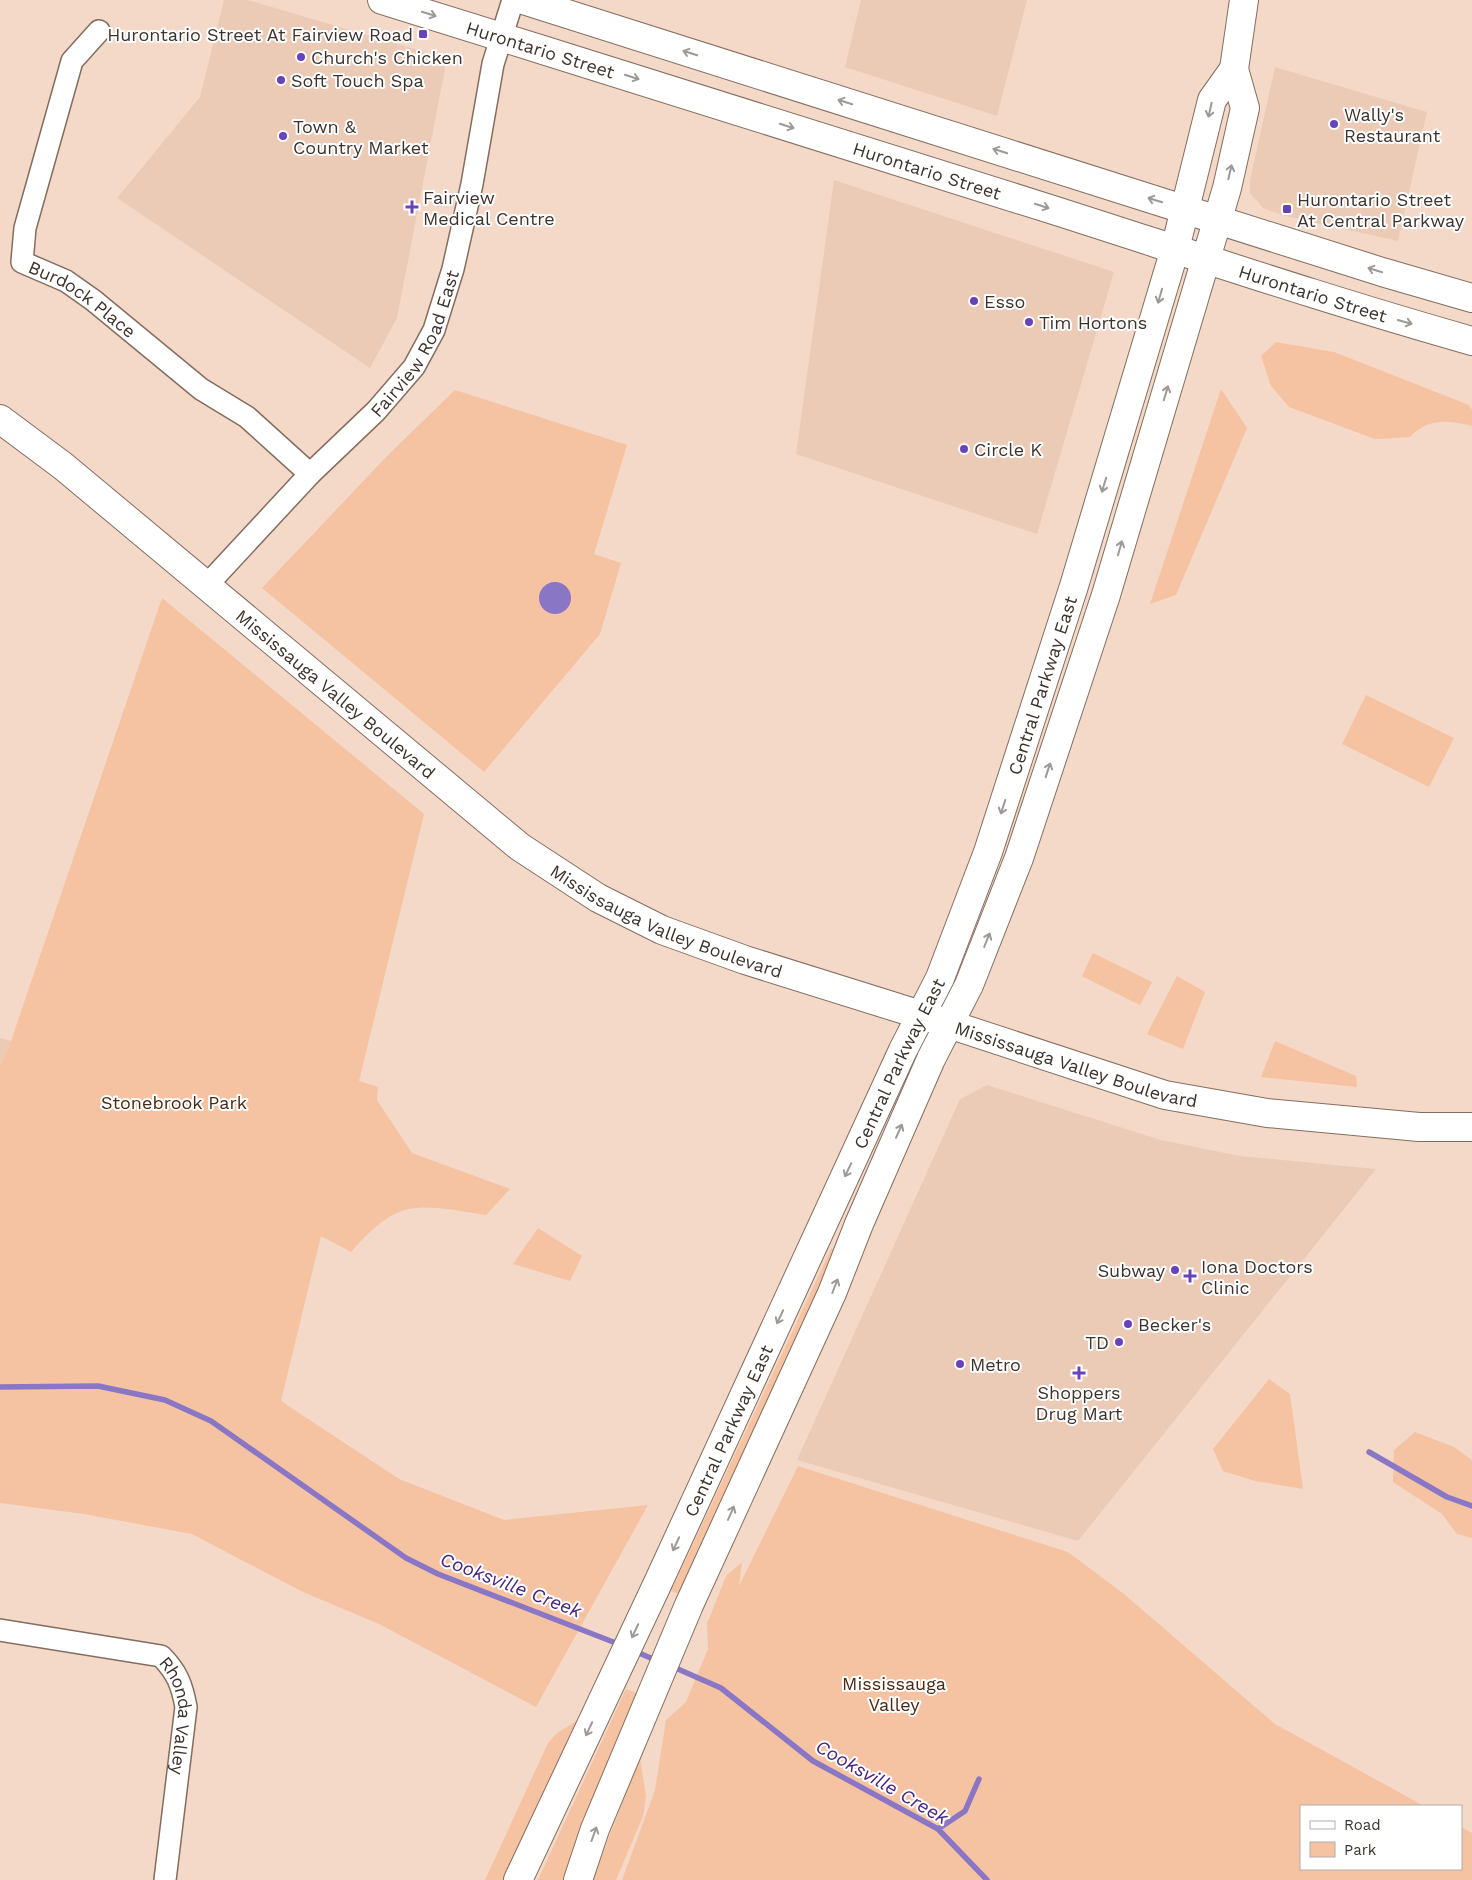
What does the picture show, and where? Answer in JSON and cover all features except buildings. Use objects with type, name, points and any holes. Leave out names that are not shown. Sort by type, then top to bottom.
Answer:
[{"type":"street","name":"Hurontario Street","points":[[382,0],[502,36],[1388,317],[1472,341]]},
{"type":"street","name":"Fairview Road East","points":[[207,585],[310,474],[376,411],[414,367],[434,330],[453,269],[472,184],[493,64],[513,0]]},
{"type":"street","points":[[523,0],[1402,278],[1472,298]]},
{"type":"street","points":[[1234,69],[1244,0]]},
{"type":"street","name":"Burdock Place","points":[[99,31],[72,61],[25,228],[22,262],[66,281],[93,300],[200,389],[247,417],[310,474]]},
{"type":"street","name":"Central Parkway East","points":[[518,1880],[656,1587],[903,1050],[940,978],[988,852],[1113,455],[1186,209],[1212,100],[1234,69]]},
{"type":"street","name":"Central Parkway East","points":[[578,1880],[596,1829],[690,1605],[832,1293],[863,1215],[931,1059],[969,985],[1019,858],[1106,595],[1218,220],[1245,108],[1234,69]]},
{"type":"street","name":"Mississauga Valley Boulevard","points":[[0,419],[63,466],[512,841],[598,898],[671,934],[745,960],[921,1015],[1165,1096],[1267,1113],[1419,1127],[1472,1127]]},
{"type":"street","points":[[1113,455],[1144,464]]},
{"type":"street","name":"Rhonda Valley","points":[[0,1630],[161,1656],[174,1670],[182,1685],[186,1707],[165,1880]]},
{"type":"shaded area","points":[[224,0],[248,0],[438,56],[445,69],[397,318],[370,368],[117,198],[200,97]]},
{"type":"shaded area","points":[[861,0],[1027,0],[997,116],[845,67]]},
{"type":"shaded area","points":[[1275,67],[1427,112],[1398,241],[1285,216],[1263,208],[1250,193],[1250,180]]},
{"type":"shaded area","points":[[834,180],[1114,272],[1037,534],[796,454]]},
{"type":"shaded area","points":[[555,582],[561,583],[566,587],[570,592],[570,604],[566,609],[561,613],[555,614],[549,613],[544,609],[540,604],[539,598],[540,592],[544,587],[549,583]]},
{"type":"shaded area","points":[[0,1038],[11,1041],[0,1066]]},
{"type":"shaded area","points":[[987,1085],[1161,1140],[1240,1156],[1376,1169],[1078,1541],[797,1460],[960,1099]]},
{"type":"green space","points":[[1276,342],[1334,352],[1469,405],[1472,410],[1472,426],[1439,422],[1424,426],[1410,437],[1375,439],[1289,407],[1271,386],[1261,356]]},
{"type":"green space","points":[[1221,389],[1247,428],[1176,595],[1150,604]]},
{"type":"green space","points":[[455,390],[627,445],[594,554],[621,563],[600,634],[484,772],[262,588],[387,456]]},
{"type":"green space","name":"Stonebrook Park","points":[[162,598],[424,814],[359,1081],[378,1087],[377,1100],[412,1153],[510,1189],[486,1215],[442,1209],[406,1209],[388,1218],[372,1230],[351,1252],[321,1236],[281,1401],[399,1479],[504,1520],[648,1505],[536,1707],[379,1624],[303,1592],[192,1534],[84,1514],[0,1503],[0,1066],[11,1041]]},
{"type":"green space","points":[[1366,695],[1454,738],[1429,787],[1342,744]]},
{"type":"green space","points":[[1093,953],[1152,982],[1140,1005],[1082,976]]},
{"type":"green space","points":[[1177,976],[1205,992],[1183,1049],[1147,1034]]},
{"type":"green space","points":[[1275,1041],[1356,1076],[1357,1087],[1261,1077]]},
{"type":"green space","points":[[538,1228],[582,1256],[570,1281],[513,1264]]},
{"type":"green space","points":[[835,1248],[837,1251],[682,1595],[671,1591],[831,1249]]},
{"type":"green space","points":[[1269,1379],[1290,1394],[1303,1489],[1255,1481],[1223,1471],[1213,1449]]},
{"type":"green space","points":[[1415,1432],[1454,1447],[1472,1460],[1472,1538],[1457,1534],[1442,1514],[1393,1482],[1394,1450]]},
{"type":"green space","name":"Mississauga Valley","points":[[798,1466],[1068,1552],[1124,1594],[1275,1724],[1422,1805],[1300,1805],[1300,1870],[1462,1870],[1462,1828],[1472,1833],[1472,1880],[622,1880],[655,1790],[666,1720],[686,1702],[708,1649],[707,1624],[726,1576],[742,1562],[739,1586]]},
{"type":"green space","points":[[626,1689],[641,1695],[583,1828],[564,1880],[538,1880]]},
{"type":"green space","points":[[580,1719],[506,1880],[485,1880],[548,1743],[557,1733]]},
{"type":"green space","points":[[640,1758],[646,1796],[643,1816],[616,1880],[592,1880]]},
{"type":"waterway","name":"Cooksville Creek","points":[[0,1387],[98,1386],[165,1400],[211,1421],[406,1558],[438,1574],[621,1645]]},
{"type":"waterway","points":[[1369,1452],[1447,1497],[1472,1506]]},
{"type":"waterway","name":"Cooksville Creek","points":[[634,1651],[658,1661]]},
{"type":"waterway","name":"Cooksville Creek","points":[[671,1666],[721,1688],[813,1761],[938,1829],[987,1880]]},
{"type":"waterway","points":[[938,1829],[965,1811],[979,1779]]},
{"type":"place","name":"Hurontario Street At Fairview Road","points":[[423,34]]},
{"type":"place","name":"Church's Chicken","points":[[301,57]]},
{"type":"place","name":"Soft Touch Spa","points":[[281,80]]},
{"type":"place","name":"Wally's Restaurant","points":[[1334,124]]},
{"type":"place","name":"Town & Country Market","points":[[283,136]]},
{"type":"place","name":"Fairview Medical Centre","points":[[412,207]]},
{"type":"place","name":"Hurontario Street At Central Parkway","points":[[1287,209]]},
{"type":"place","name":"Esso","points":[[974,301]]},
{"type":"place","name":"Tim Hortons","points":[[1029,322]]},
{"type":"place","name":"Circle K","points":[[964,449]]},
{"type":"place","name":"Subway","points":[[1175,1270]]},
{"type":"place","name":"Iona Doctors Clinic","points":[[1190,1276]]},
{"type":"place","name":"Becker's","points":[[1128,1324]]},
{"type":"place","name":"TD","points":[[1119,1342]]},
{"type":"place","name":"Metro","points":[[960,1364]]},
{"type":"place","name":"Shoppers Drug Mart","points":[[1079,1373]]}]
